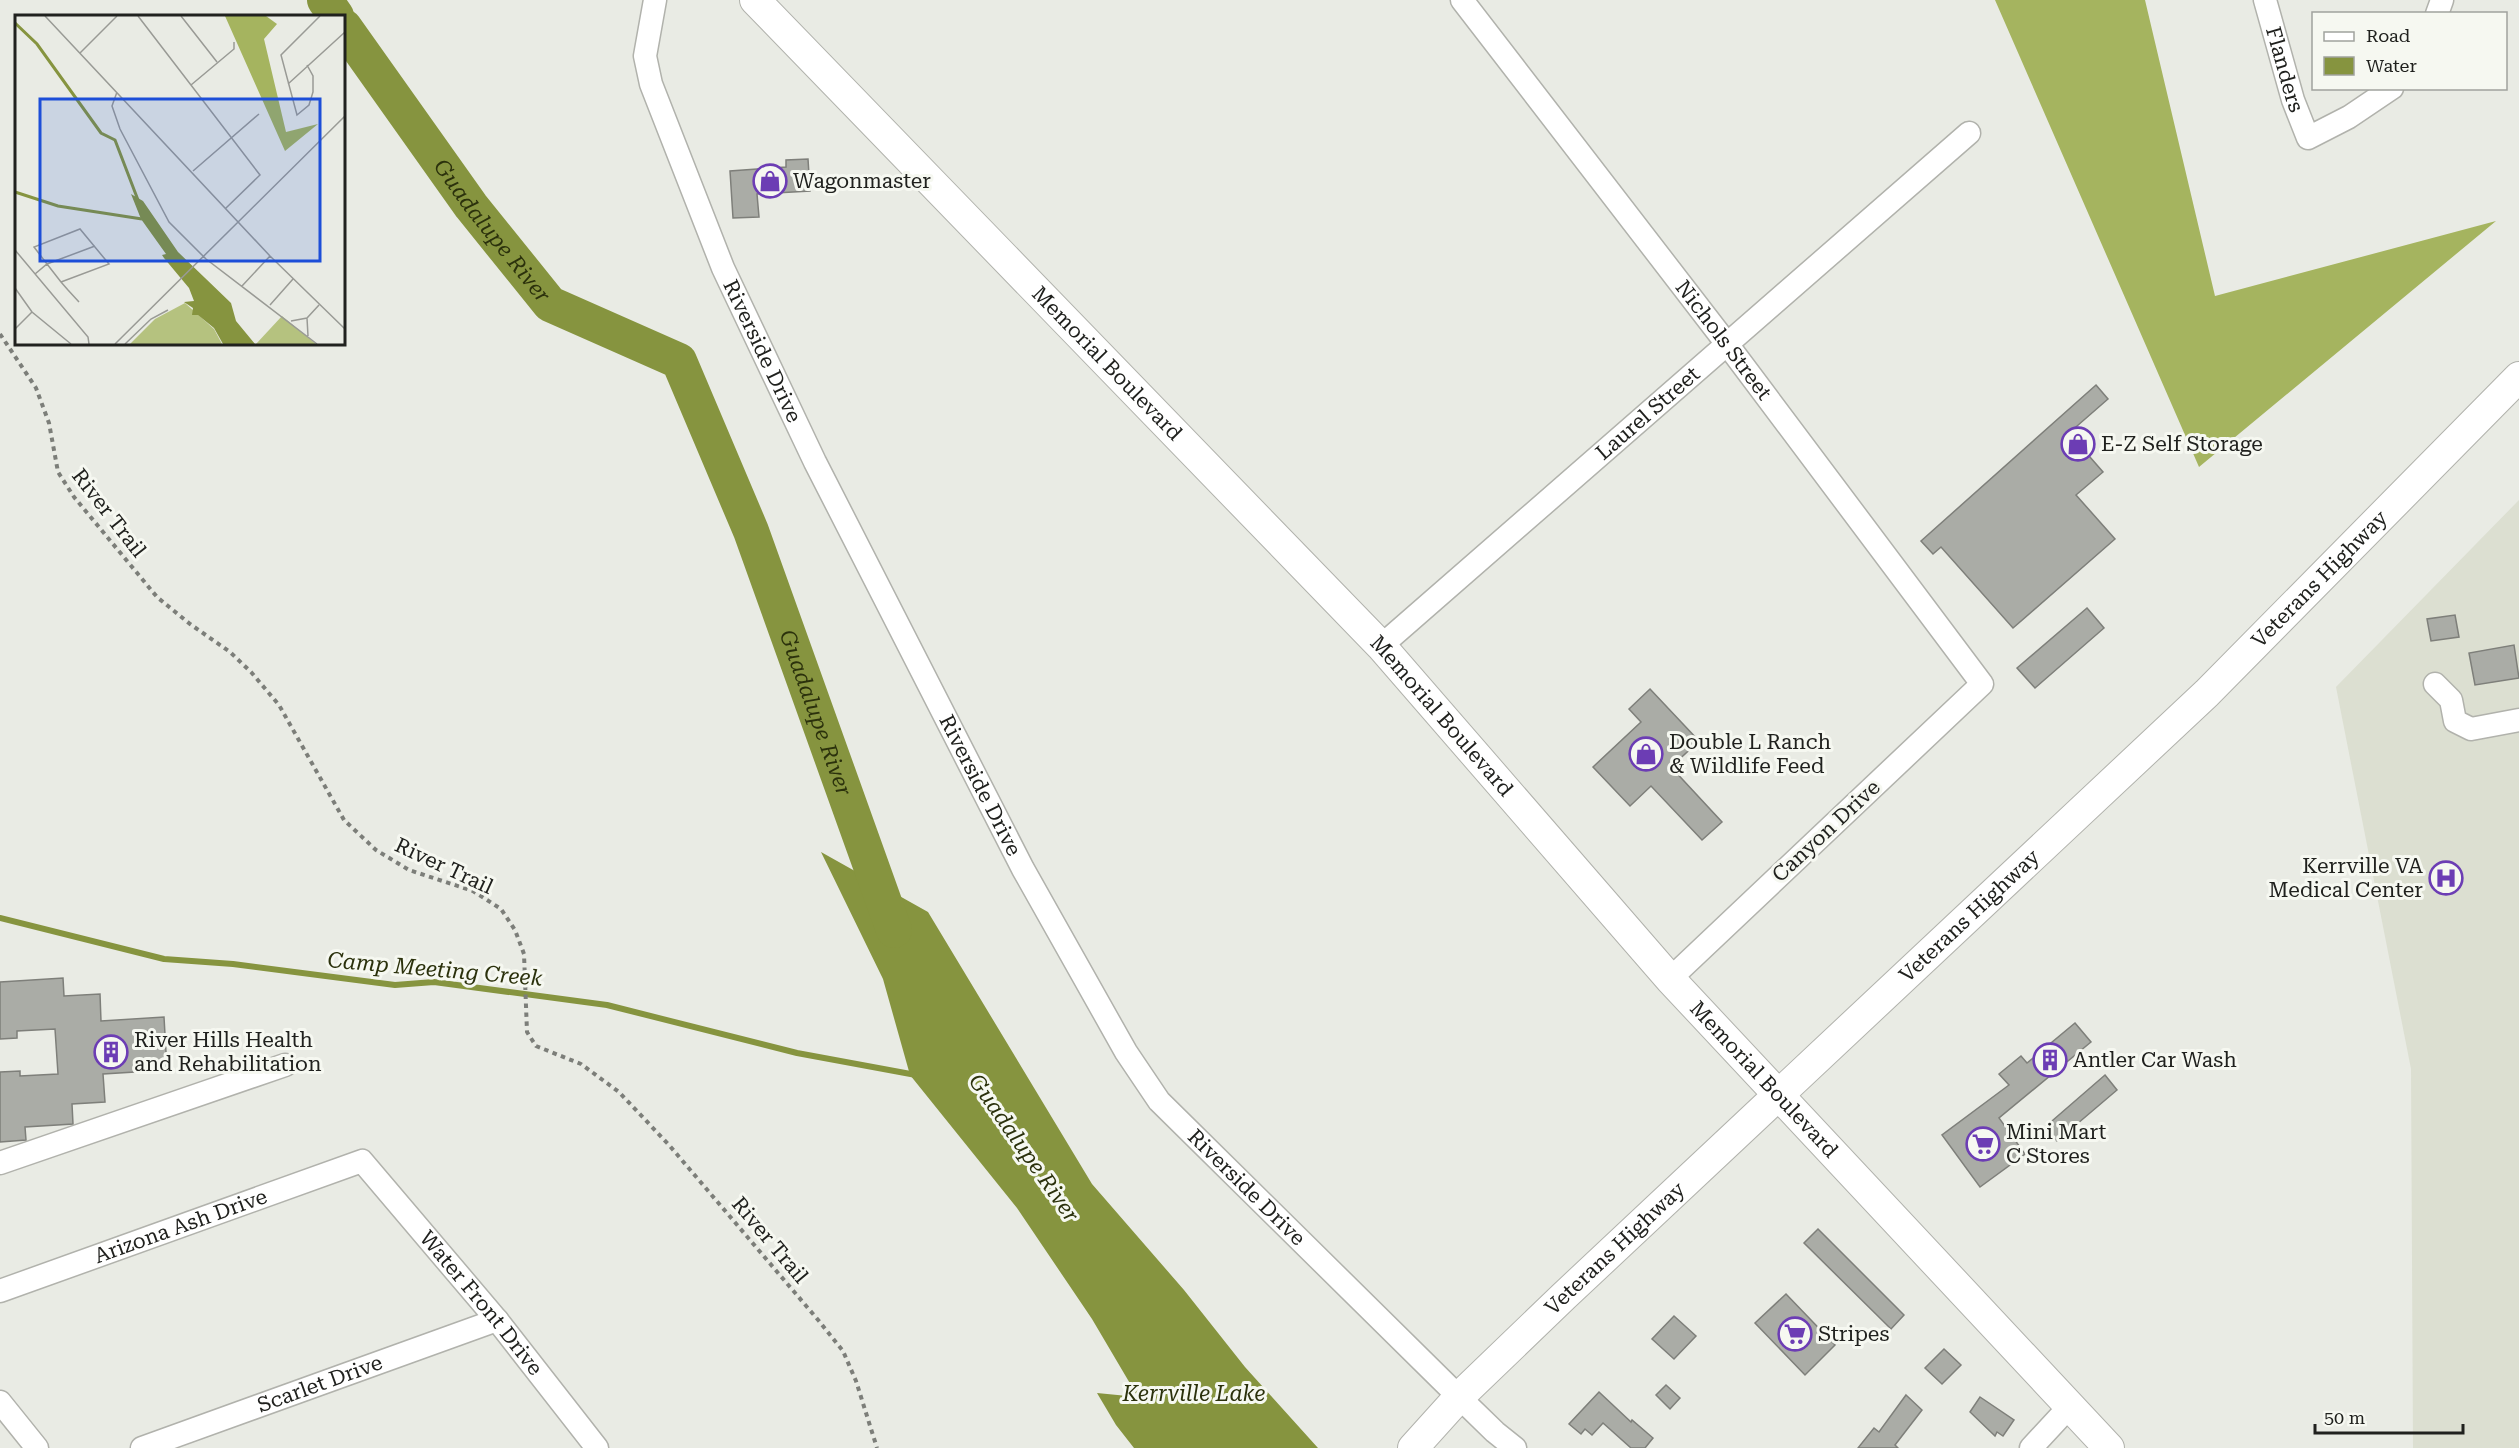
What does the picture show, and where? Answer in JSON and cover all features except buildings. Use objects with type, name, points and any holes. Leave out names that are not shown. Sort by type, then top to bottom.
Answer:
[{"type":"main road","name":"Memorial Boulevard","points":[[755,0],[1381,646],[1670,979],[2109,1448]]},
{"type":"main road","name":"Veterans Highway","points":[[1413,1448],[1459,1397],[1779,1093],[2207,693],[2519,376]]},
{"type":"street","name":"Riverside Drive","points":[[655,0],[645,56],[651,84],[723,268],[815,462],[1004,831],[1125,1052],[1159,1101],[1459,1397],[1515,1448]]},
{"type":"street","name":"Nichols Street","points":[[1462,0],[1727,344],[1982,684]]},
{"type":"street","name":"Flanders","points":[[2265,0],[2293,100],[2308,138],[2349,117],[2389,90]]},
{"type":"street","name":"Laurel Street","points":[[1381,646],[1969,133]]},
{"type":"street","name":"Canyon Drive","points":[[1670,979],[1982,684]]},
{"type":"street","points":[[2435,684],[2451,700],[2456,721],[2464,727],[2471,729],[2519,720]]},
{"type":"street","points":[[0,1163],[285,1065]]},
{"type":"street","name":"Arizona Ash Drive","points":[[0,1291],[362,1161]]},
{"type":"street","name":"Water Front Drive","points":[[362,1161],[497,1320],[597,1448]]},
{"type":"street","name":"Scarlet Drive","points":[[142,1448],[497,1320]]},
{"type":"street","points":[[0,1402],[37,1448]]},
{"type":"street","points":[[2031,1448],[2069,1407]]},
{"type":"path","name":"River Trail","points":[[0,334],[36,388],[49,423],[58,472],[70,492],[157,597],[230,652],[272,697],[344,820],[376,850],[409,870],[473,891],[501,909],[515,930],[524,954],[527,1032],[536,1046],[581,1064],[619,1092],[669,1145],[819,1321],[843,1351],[856,1381],[877,1448]]},
{"type":"shaded area","points":[[1995,0],[2145,0],[2215,296],[2496,221],[2199,467]]},
{"type":"shaded area","name":"Kerrville VA Medical Center","points":[[2519,500],[2519,1448],[2413,1448],[2411,1069],[2336,687]]},
{"type":"water","name":"Kerrville Lake","points":[[821,852],[928,912],[1092,1184],[1184,1290],[1245,1367],[1318,1448],[1134,1448],[1116,1425],[1097,1393],[1138,1397],[1092,1319],[1017,1208],[910,1075],[883,979]]},
{"type":"waterway","name":"Guadalupe River","points":[[325,0],[335,15]]},
{"type":"waterway","name":"Guadalupe River","points":[[345,28],[471,206],[550,304],[679,361],[751,531],[894,930]]},
{"type":"waterway","name":"Camp Meeting Creek","points":[[0,918],[164,959],[233,964],[395,985],[434,982],[607,1005],[797,1053],[916,1075]]},
{"type":"place","name":"Wagonmaster","points":[[770,181]]},
{"type":"place","name":"E-Z Self Storage","points":[[2078,444]]},
{"type":"place","name":"Double L Ranch & Wildlife Feed","points":[[1646,754]]},
{"type":"place","name":"Kerrville VA Medical Center","points":[[2446,878]]},
{"type":"place","name":"River Hills Health and Rehabilitation","points":[[111,1052]]},
{"type":"place","name":"Antler Car Wash","points":[[2050,1060]]},
{"type":"place","name":"Mini Mart C Stores","points":[[1983,1144]]},
{"type":"place","name":"Stripes","points":[[1795,1334]]}]
